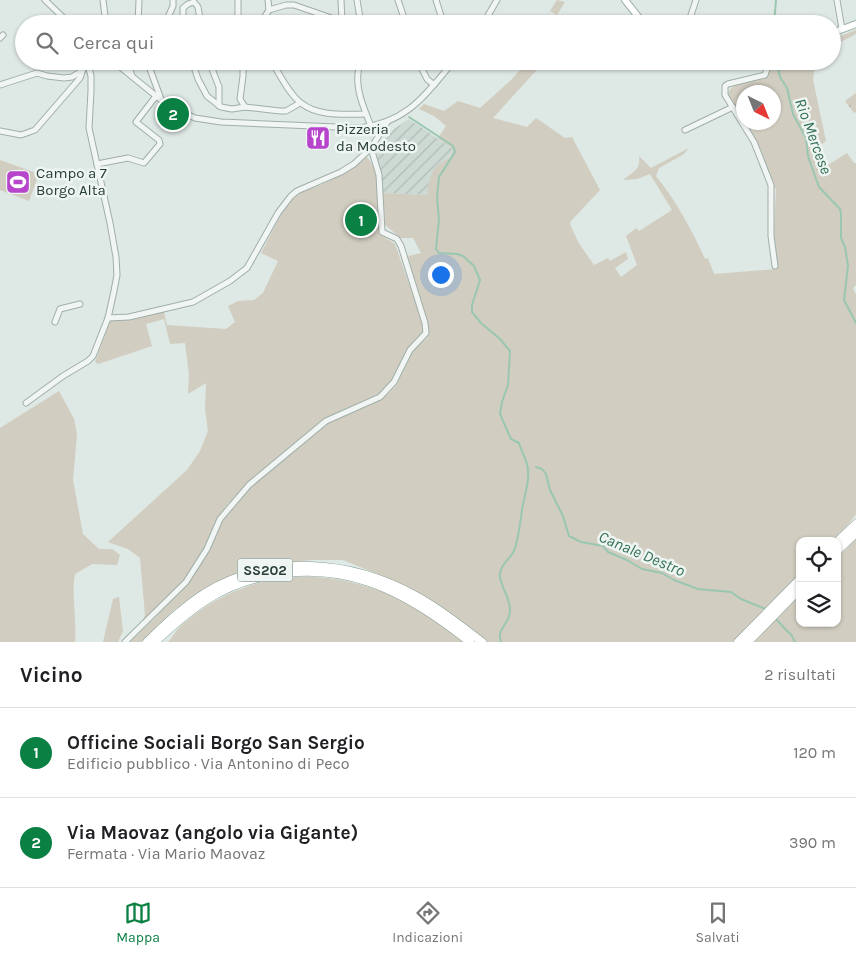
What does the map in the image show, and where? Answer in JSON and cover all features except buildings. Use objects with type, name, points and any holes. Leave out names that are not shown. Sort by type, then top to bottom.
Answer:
[{"type":"highway","points":[[841,538],[856,524]]},
{"type":"highway","points":[[841,547],[856,533]]},
{"type":"highway","name":"SS202","points":[[147,642],[180,610],[206,593],[232,580],[269,569],[309,565],[340,568],[372,576],[400,592],[470,642]]},
{"type":"highway","name":"SS202","points":[[156,642],[184,616],[210,598],[234,586],[278,574],[308,572],[338,574],[400,592],[433,606],[482,642]]},
{"type":"highway","points":[[738,642],[797,582]]},
{"type":"highway","points":[[748,642],[796,592]]},
{"type":"main road","points":[[626,0],[637,15]]},
{"type":"main road","points":[[842,29],[856,24]]},
{"type":"street","points":[[44,0],[60,15]]},
{"type":"street","points":[[103,0],[105,15]]},
{"type":"street","points":[[138,15],[139,0]]},
{"type":"street","points":[[169,15],[173,6],[173,0]]},
{"type":"street","points":[[238,0],[238,15]]},
{"type":"street","points":[[268,0],[269,10]]},
{"type":"street","points":[[304,0],[304,8]]},
{"type":"street","points":[[341,0],[342,15]]},
{"type":"street","points":[[357,0],[360,15]]},
{"type":"street","points":[[398,0],[403,15]]},
{"type":"street","points":[[436,0],[441,15]]},
{"type":"street","points":[[488,15],[497,0]]},
{"type":"street","points":[[691,15],[696,0]]},
{"type":"street","points":[[837,0],[840,15]]},
{"type":"street","points":[[183,15],[183,8],[194,2],[198,7],[199,15]]},
{"type":"street","points":[[266,15],[269,10],[286,4],[324,15]]},
{"type":"street","points":[[841,23],[842,29]]},
{"type":"street","points":[[26,403],[88,361],[96,352],[108,318],[117,275],[116,257],[89,128],[91,76],[89,70]]},
{"type":"street","points":[[124,70],[161,100],[184,113],[209,121],[360,128],[389,121],[416,105],[446,70]]},
{"type":"street","points":[[130,70],[132,76]]},
{"type":"street","points":[[150,70],[161,100]]},
{"type":"street","points":[[195,70],[207,96],[219,106],[232,109],[245,107],[280,112],[286,111],[300,103]]},
{"type":"street","points":[[212,70],[219,88],[219,106]]},
{"type":"street","points":[[243,70],[240,99],[245,107]]},
{"type":"street","points":[[277,70],[300,103],[314,111],[366,114]]},
{"type":"street","points":[[358,70],[357,84],[371,126]]},
{"type":"street","points":[[422,70],[427,79],[434,85]]},
{"type":"street","points":[[767,70],[765,75],[725,86],[725,95],[754,142],[771,185],[770,236],[776,266]]},
{"type":"street","points":[[0,85],[37,73],[64,78],[72,77],[83,71]]},
{"type":"street","points":[[0,131],[21,134],[35,130],[72,88],[83,71]]},
{"type":"street","points":[[97,164],[128,158],[144,163],[160,144],[159,140],[136,122],[156,96]]},
{"type":"street","points":[[685,130],[733,107]]},
{"type":"street","points":[[108,318],[129,317],[193,302],[230,281],[247,268],[278,213],[291,196],[297,191],[341,172],[359,160],[371,148],[389,121]]},
{"type":"street","points":[[126,642],[186,582],[203,556],[220,519],[249,485],[326,420],[380,396],[387,391],[399,376],[410,350],[426,333],[425,323],[400,246],[397,240],[382,232],[379,175],[371,148]]},
{"type":"street","points":[[55,322],[60,310],[80,304]]},
{"type":"shaded area","points":[[409,119],[453,149],[452,153],[444,163],[427,195],[383,193],[377,157],[378,147],[394,129]]},
{"type":"green space","points":[[557,0],[565,2],[557,15],[550,11]]},
{"type":"green space","points":[[856,30],[856,34],[841,42],[841,36]]},
{"type":"green space","points":[[520,70],[537,70],[493,118],[527,127],[536,118],[565,138],[572,137],[600,190],[570,224],[578,242],[594,265],[608,258],[610,261],[626,252],[628,259],[615,268],[621,277],[637,265],[626,236],[636,228],[639,231],[672,210],[650,174],[637,179],[623,180],[633,173],[639,165],[639,156],[651,168],[689,148],[684,154],[659,168],[656,176],[683,216],[705,259],[708,258],[714,274],[778,269],[774,232],[776,190],[760,148],[751,130],[781,130],[781,85],[737,85],[765,77],[770,70],[815,70],[813,80],[826,141],[813,151],[823,168],[847,153],[856,163],[856,285],[853,288],[856,295],[856,514],[836,537],[796,537],[796,627],[841,627],[841,554],[856,539],[856,642],[168,642],[177,630],[194,615],[217,600],[242,588],[267,581],[292,577],[318,577],[370,588],[396,598],[404,585],[343,560],[311,560],[267,565],[225,578],[205,588],[174,610],[141,642],[130,642],[156,617],[200,566],[222,520],[255,482],[329,422],[386,396],[396,386],[413,351],[428,337],[428,326],[408,256],[421,253],[413,238],[401,238],[385,225],[383,193],[427,195],[433,171],[452,152],[453,149],[438,138],[446,126],[434,116],[419,109],[424,104],[444,111],[458,101],[480,108]]},
{"type":"green space","points":[[736,86],[736,106],[728,94]]},
{"type":"green space","points":[[856,93],[856,112],[854,113],[845,101]]},
{"type":"green space","points":[[367,157],[376,174],[378,184],[380,204],[379,234],[395,244],[423,324],[423,333],[410,346],[404,355],[398,372],[389,385],[380,393],[328,417],[245,485],[226,506],[216,521],[198,561],[157,609],[142,623],[145,615],[140,558],[128,549],[108,542],[187,470],[200,451],[208,431],[205,410],[206,383],[188,394],[189,374],[185,343],[170,344],[164,319],[146,324],[152,346],[98,364],[95,362],[110,321],[135,319],[164,312],[167,325],[226,329],[235,322],[228,306],[238,301],[254,300],[263,293],[278,261],[261,253],[288,205],[299,194],[339,176]]},
{"type":"green space","name":"Campo a 7 Borgo Alta","points":[[0,160],[39,174],[29,201],[0,190]]},
{"type":"green space","points":[[59,391],[74,419],[77,435],[73,480],[83,534],[99,549],[112,549],[120,555],[117,565],[92,564],[75,574],[75,642],[0,642],[0,428]]},
{"type":"green space","points":[[119,597],[123,631],[118,642],[103,642],[113,599]]},
{"type":"waterway","name":"Rio Mercese","points":[[775,15],[776,0]]},
{"type":"waterway","name":"Rio Mercese","points":[[778,70],[780,77],[787,88],[793,114],[806,138],[808,156],[819,187],[840,209],[841,238],[845,247],[848,266],[844,300],[856,323]]},
{"type":"waterway","points":[[409,117],[453,146],[455,152],[439,177],[437,197],[439,219],[436,249],[439,253],[463,256],[474,266],[480,280],[472,305],[472,312],[510,351],[508,385],[500,414],[511,439],[519,443],[527,464],[528,476],[514,552],[502,566],[500,574],[510,606],[508,619],[500,633],[501,642]]},
{"type":"waterway","name":"Canale Destro","points":[[536,467],[542,469],[546,474],[550,490],[563,516],[569,536],[581,542],[603,546],[608,552],[642,569],[662,573],[674,580],[698,589],[731,592],[741,599],[768,610]]},
{"type":"waterway","name":"Canale Destro","points":[[774,617],[792,636],[795,642]]},
{"type":"place","name":"Via Maovaz (angolo via Gigante)","points":[[173,114]]},
{"type":"place","name":"Pizzeria da Modesto","points":[[318,138]]},
{"type":"place","name":"Campo a 7 Borgo Alta","points":[[18,182]]},
{"type":"place","name":"Officine Sociali Borgo San Sergio","points":[[361,220]]}]
